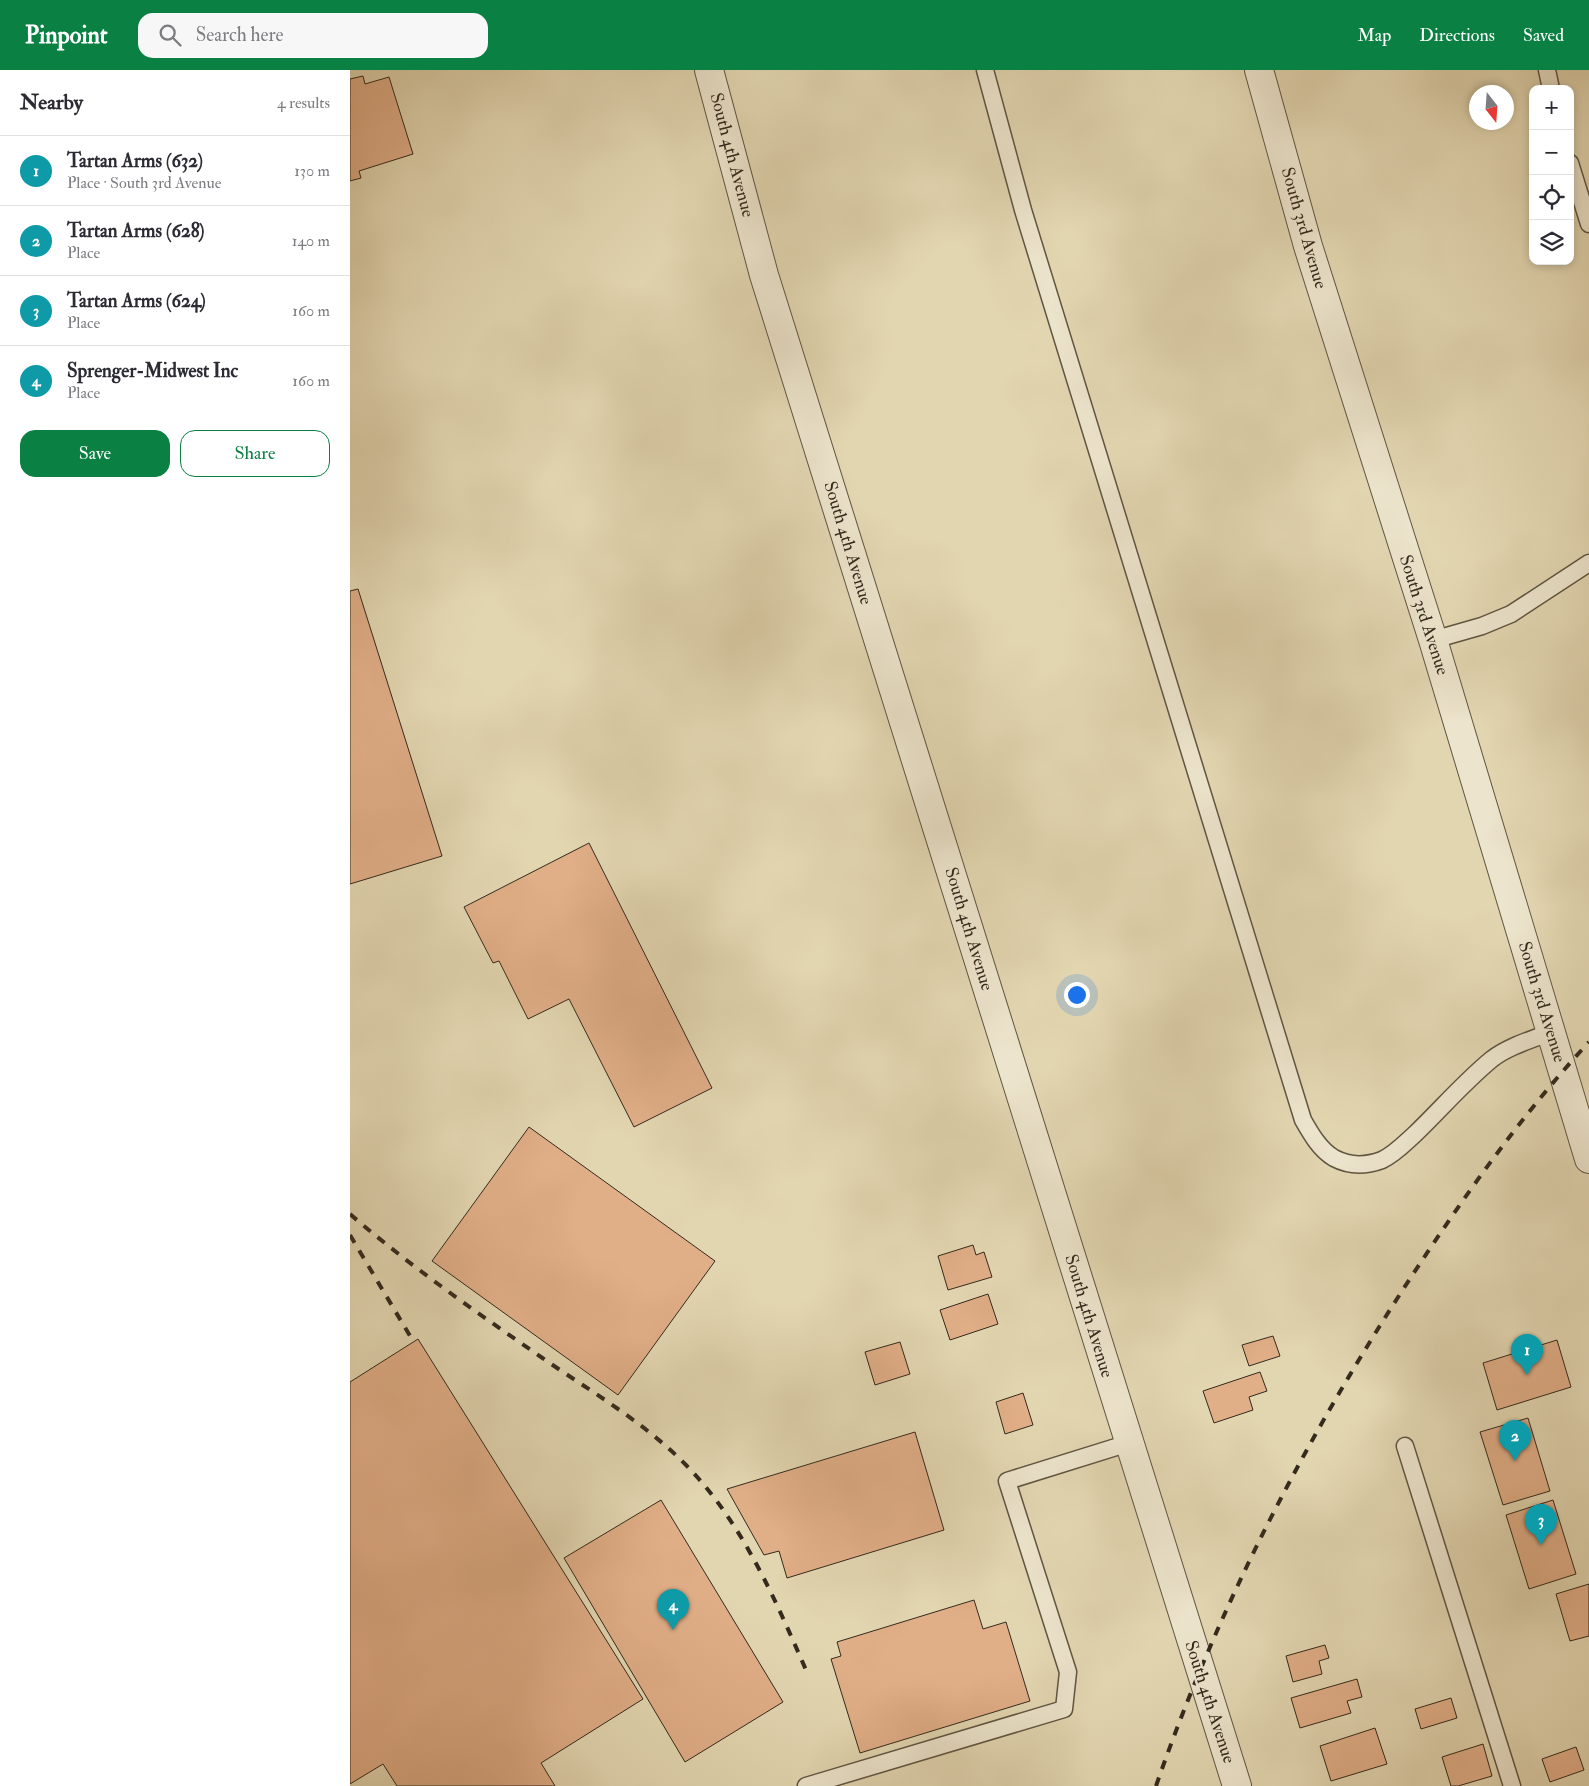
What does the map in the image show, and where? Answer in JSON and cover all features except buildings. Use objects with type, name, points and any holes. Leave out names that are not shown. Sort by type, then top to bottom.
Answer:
[{"type":"street","name":"South 4th Avenue","points":[[709,70],[767,284],[1237,1786]]},
{"type":"street","name":"South 3rd Avenue","points":[[1259,70],[1308,246],[1432,640],[1589,1159]]},
{"type":"lane","points":[[985,70],[1031,238],[1303,1120],[1315,1141],[1333,1157],[1349,1164],[1366,1165],[1383,1160],[1398,1149],[1469,1078],[1494,1058],[1515,1046],[1551,1032]]},
{"type":"lane","points":[[1547,70],[1550,85]]},
{"type":"lane","points":[[1573,175],[1589,224]]},
{"type":"lane","points":[[1432,640],[1482,626],[1511,614],[1589,563]]},
{"type":"lane","points":[[806,1786],[1064,1709],[1068,1672],[1007,1481],[1129,1443]]},
{"type":"lane","points":[[1405,1446],[1512,1786]]},
{"type":"railway","points":[[1156,1786],[1210,1647],[1241,1579],[1274,1512],[1346,1382],[1385,1318],[1463,1200],[1523,1119],[1589,1042]]},
{"type":"railway","points":[[350,1214],[444,1288],[635,1421],[670,1449],[706,1487],[740,1536],[769,1589],[806,1670]]},
{"type":"railway","points":[[350,1235],[413,1341]]},
{"type":"place","name":"Tartan Arms (632)","points":[[1527,1375]]},
{"type":"place","name":"Tartan Arms (628)","points":[[1515,1461]]},
{"type":"place","name":"Tartan Arms (624)","points":[[1541,1545]]},
{"type":"place","name":"Sprenger-Midwest Inc","points":[[673,1630]]}]
